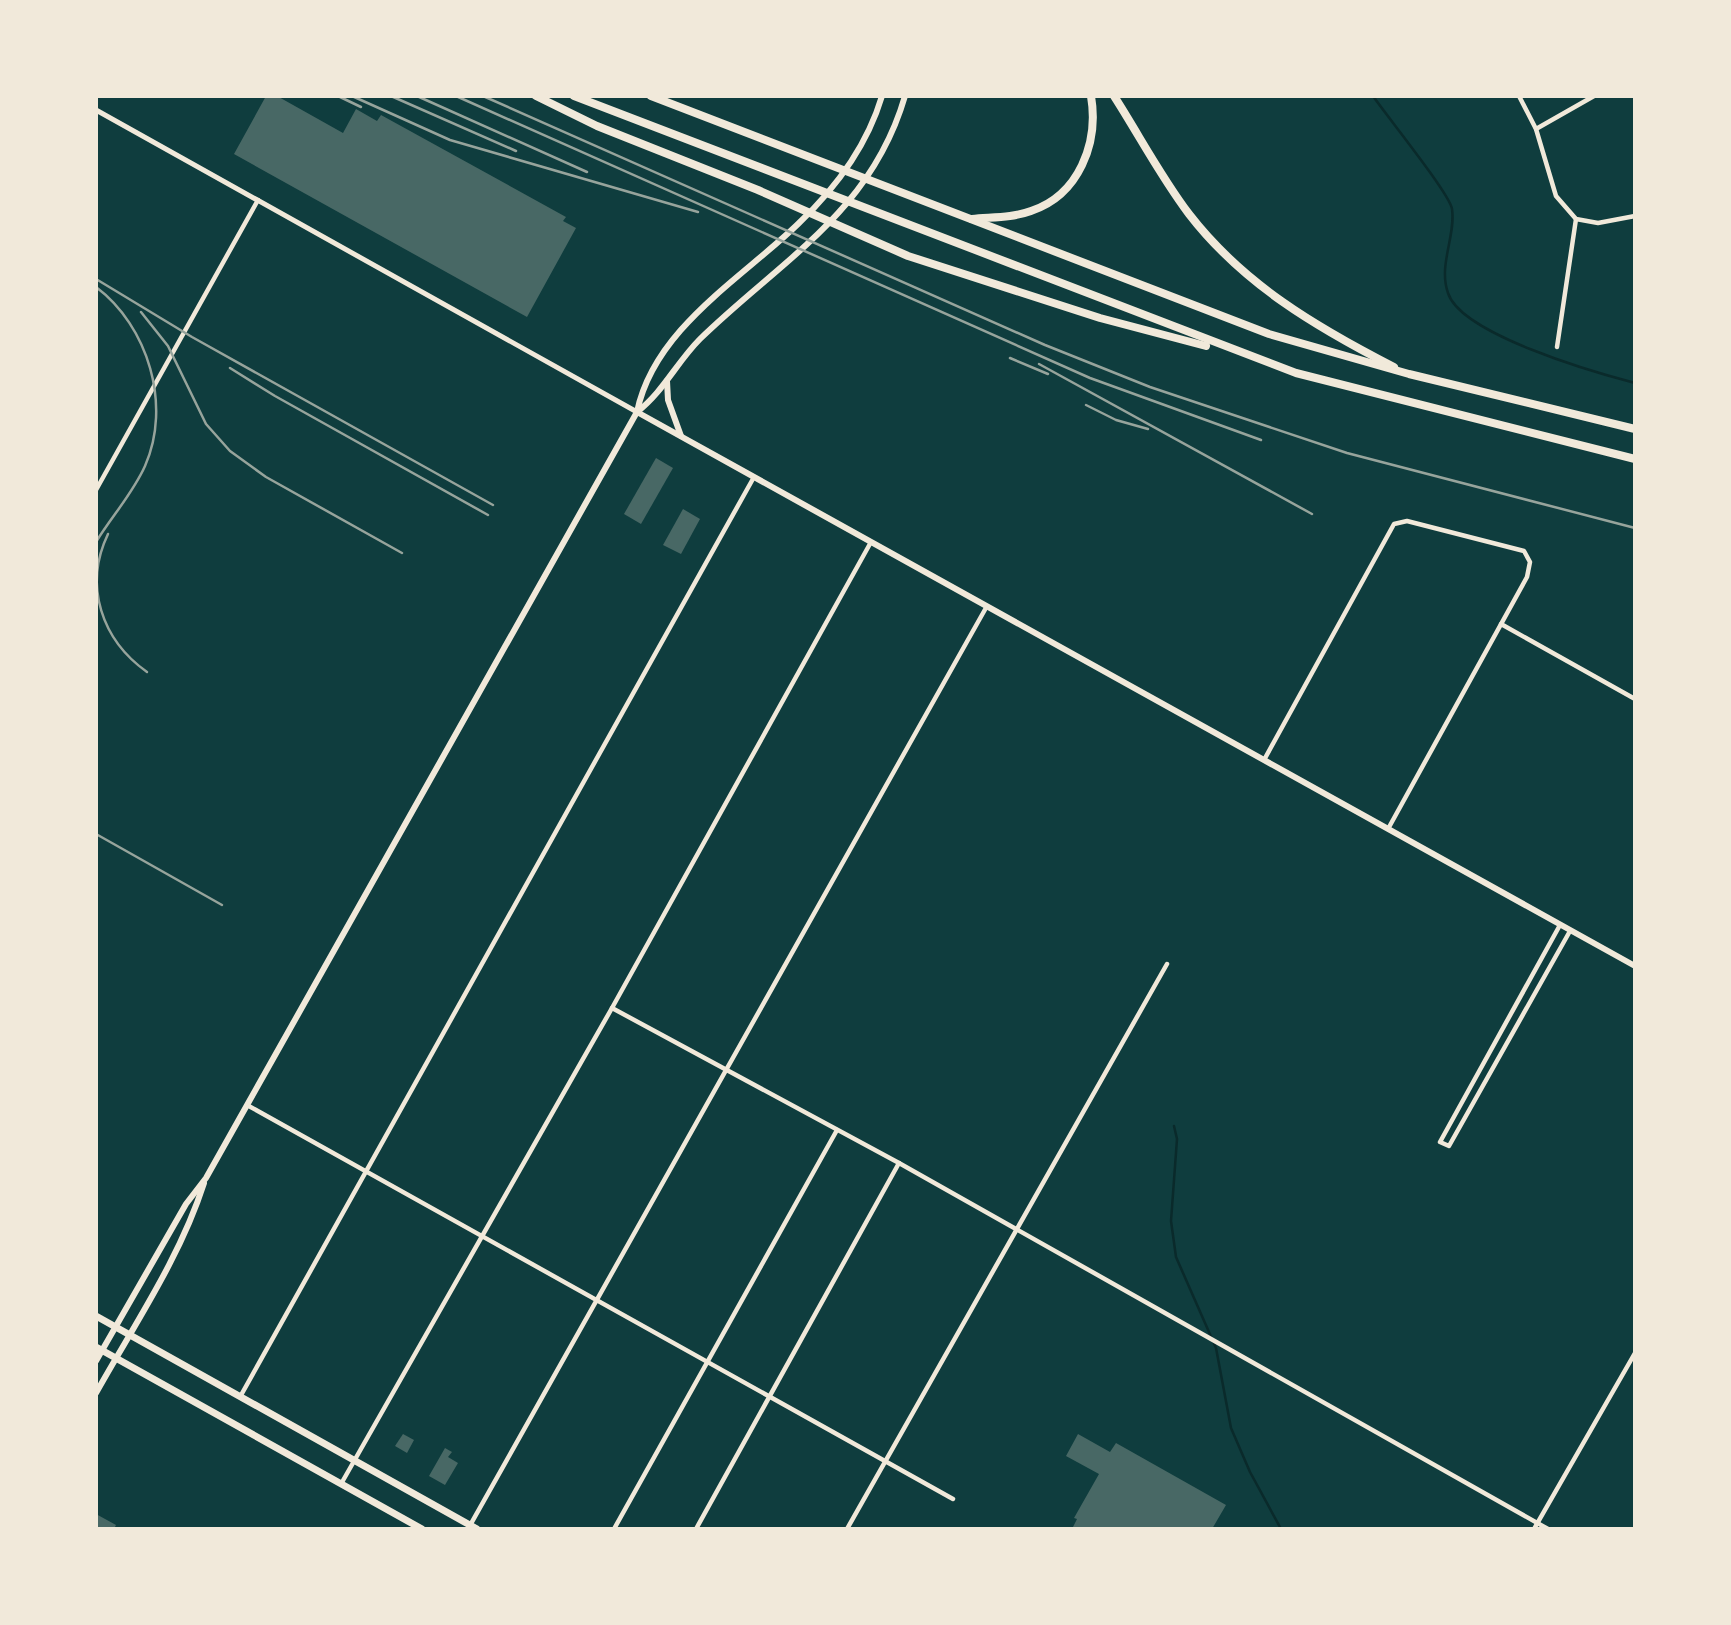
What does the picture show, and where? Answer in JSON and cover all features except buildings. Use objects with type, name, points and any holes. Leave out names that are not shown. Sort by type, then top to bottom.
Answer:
[{"type":"highway","points":[[536,96],[597,125],[931,264],[1100,318],[1247,356],[1365,392],[1635,459]]},
{"type":"highway","points":[[574,96],[1247,356]]},
{"type":"highway","points":[[651,96],[1269,334],[1409,374],[1635,429]]},
{"type":"highway","points":[[969,219],[1031,211],[1066,188],[1082,167],[1090,146],[1094,123],[1091,96]]},
{"type":"highway","points":[[1114,96],[1178,198],[1204,231],[1244,272],[1328,333],[1409,374]]},
{"type":"main road","points":[[96,1361],[99,1349],[116,1327],[186,1204],[206,1178],[637,412],[642,389],[680,333],[720,292],[791,230],[849,167],[875,117],[882,96]]},
{"type":"main road","points":[[637,412],[656,397],[666,379],[714,326],[831,224],[848,205],[878,159],[905,96]]},
{"type":"main road","points":[[666,379],[668,400],[681,436]]},
{"type":"main road","points":[[637,412],[1635,966]]},
{"type":"main road","points":[[96,1393],[173,1256],[196,1209],[206,1178]]},
{"type":"main road","points":[[96,1316],[472,1528]]},
{"type":"main road","points":[[99,1349],[422,1529]]},
{"type":"street","points":[[1519,96],[1536,129],[1556,196],[1577,219],[1598,223],[1635,216]]},
{"type":"street","points":[[1536,129],[1594,96]]},
{"type":"street","points":[[96,110],[637,412]]},
{"type":"street","points":[[96,490],[258,200]]},
{"type":"street","points":[[1557,347],[1577,219]]},
{"type":"street","points":[[240,1397],[754,477]]},
{"type":"street","points":[[1263,760],[1390,531],[1397,523],[1407,521],[1524,551],[1530,560],[1530,570],[1388,829]]},
{"type":"street","points":[[341,1483],[612,1008],[872,542]]},
{"type":"street","points":[[472,1528],[596,1300],[987,606]]},
{"type":"street","points":[[1500,624],[1635,699]]},
{"type":"street","points":[[1560,925],[1440,1142],[1449,1146],[1570,931]]},
{"type":"street","points":[[847,1529],[1167,964]]},
{"type":"street","points":[[612,1008],[899,1163],[1548,1529]]},
{"type":"street","points":[[247,1105],[479,1237],[953,1499]]},
{"type":"street","points":[[614,1529],[837,1130]]},
{"type":"street","points":[[696,1529],[899,1163]]},
{"type":"street","points":[[1534,1529],[1635,1353]]},
{"type":"waterway","points":[[1373,96],[1449,201],[1453,219],[1445,282],[1448,293],[1458,308],[1502,337],[1561,360],[1635,383]]},
{"type":"waterway","points":[[1174,1126],[1177,1139],[1171,1221],[1176,1257],[1216,1348],[1231,1428],[1250,1472],[1281,1529]]},
{"type":"railway","points":[[338,96],[361,107]]},
{"type":"railway","points":[[352,96],[450,140],[698,212]]},
{"type":"railway","points":[[391,96],[516,151]]},
{"type":"railway","points":[[417,96],[587,172]]},
{"type":"railway","points":[[456,96],[1090,378],[1261,440]]},
{"type":"railway","points":[[483,96],[1045,345],[1150,387],[1347,453],[1635,528]]},
{"type":"railway","points":[[96,279],[192,337],[493,505]]},
{"type":"railway","points":[[96,287],[114,303],[141,345],[150,368],[156,418],[153,442],[145,466],[96,542]]},
{"type":"railway","points":[[141,312],[168,346],[206,424],[230,451],[266,477],[402,553]]},
{"type":"railway","points":[[1010,358],[1048,374]]},
{"type":"railway","points":[[1039,364],[1312,514]]},
{"type":"railway","points":[[230,368],[488,515]]},
{"type":"railway","points":[[1086,405],[1116,420],[1148,429]]},
{"type":"railway","points":[[108,534],[97,573],[101,610],[118,644],[147,672]]},
{"type":"railway","points":[[96,834],[222,905]]}]
